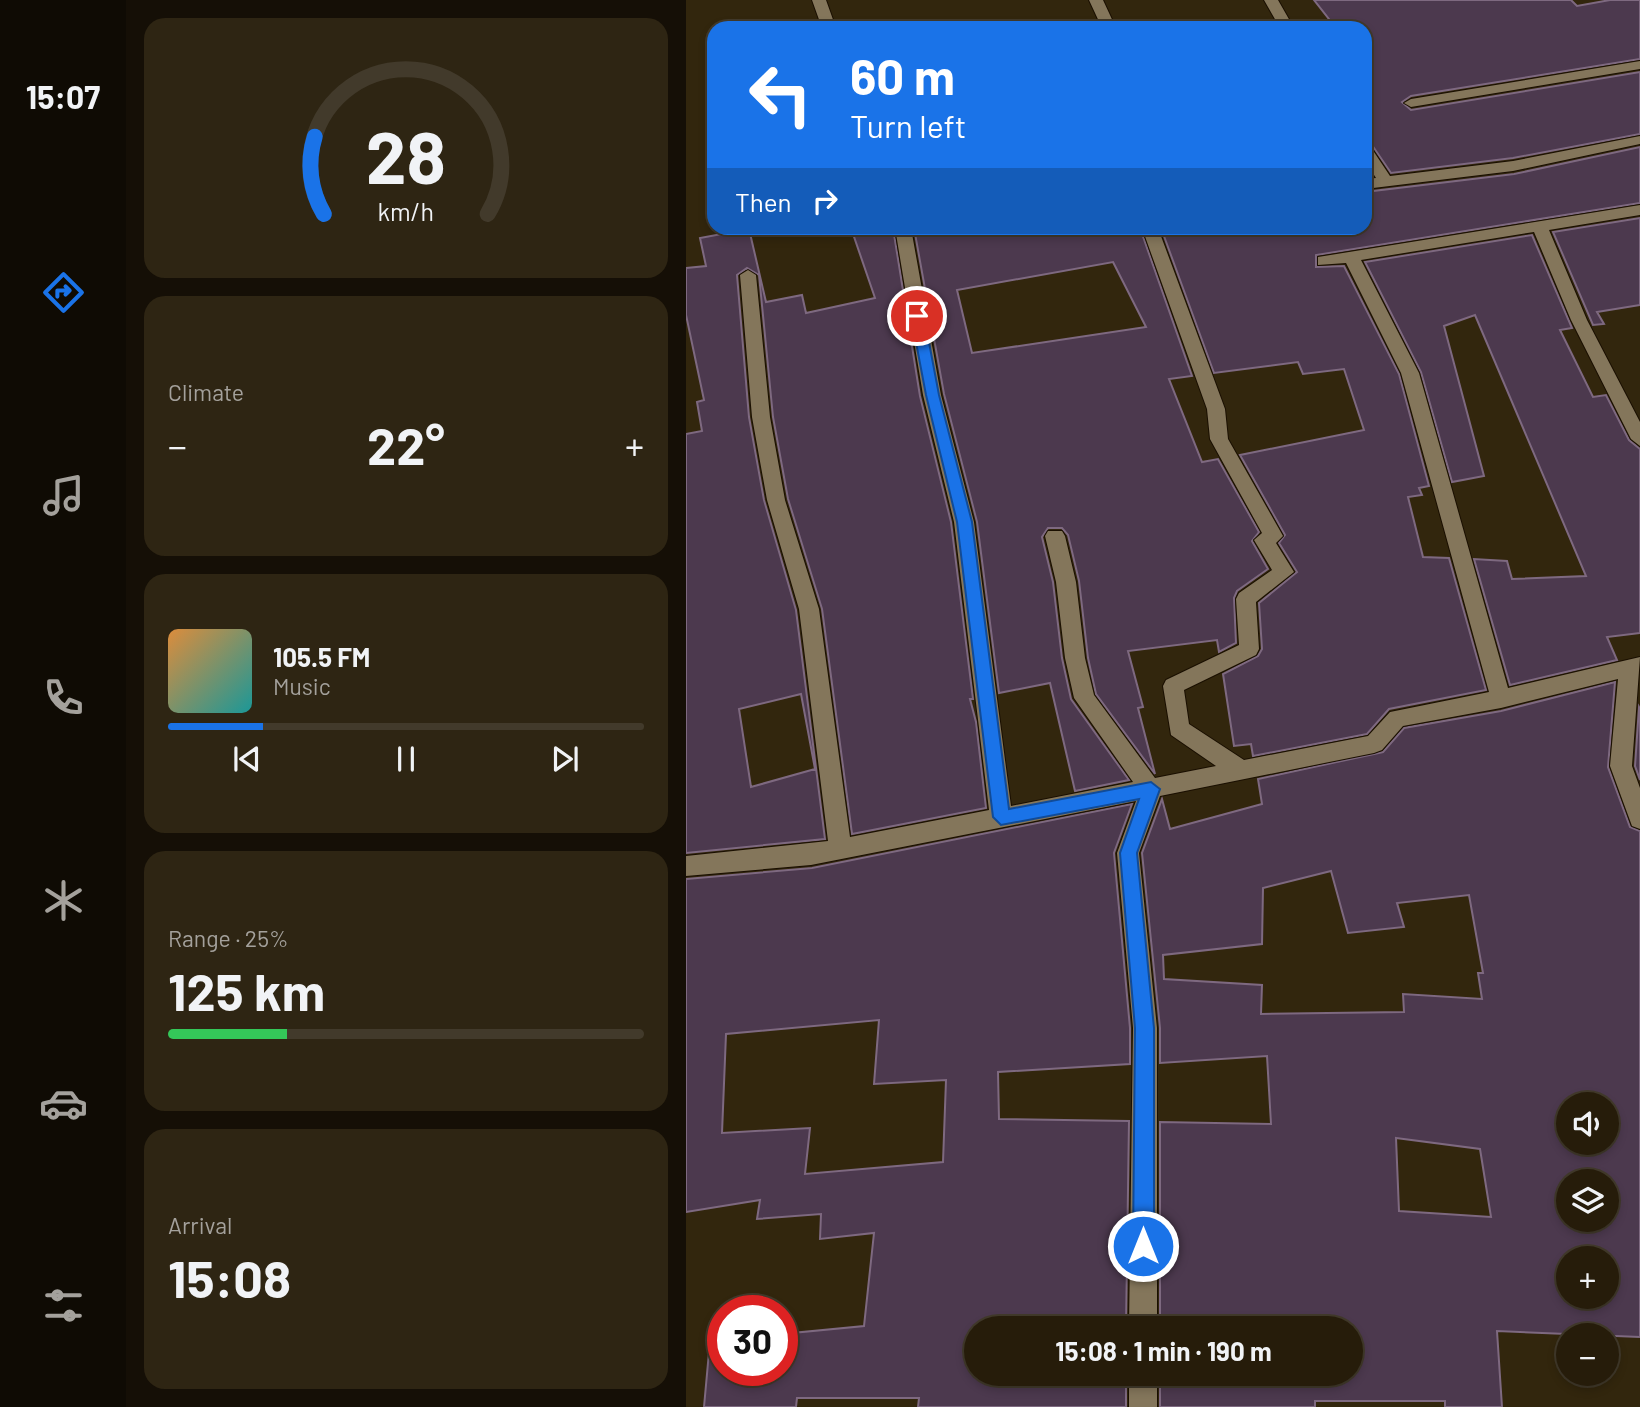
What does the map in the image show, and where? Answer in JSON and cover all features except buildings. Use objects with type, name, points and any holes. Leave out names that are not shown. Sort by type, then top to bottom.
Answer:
[{"type":"street","points":[[820,0],[827,21]]},
{"type":"street","points":[[1097,0],[1106,21]]},
{"type":"street","points":[[1272,0],[1283,21]]},
{"type":"street","points":[[1411,103],[1640,65]]},
{"type":"street","points":[[1372,183],[1513,166],[1640,140]]},
{"type":"street","points":[[1372,160],[1386,182]]},
{"type":"street","points":[[1324,261],[1640,211]]},
{"type":"street","points":[[1540,228],[1579,320],[1640,439]]},
{"type":"street","points":[[904,235],[932,395],[964,522],[1001,817]]},
{"type":"street","points":[[1153,235],[1216,409],[1219,439],[1273,536],[1264,540],[1284,572],[1246,599],[1249,649],[1173,686],[1179,729],[1239,769]]},
{"type":"street","points":[[1351,257],[1410,373],[1501,699]]},
{"type":"street","points":[[748,275],[761,417],[776,500],[809,608],[840,849]]},
{"type":"street","points":[[1055,536],[1066,582],[1075,658],[1084,698],[1151,789]]},
{"type":"street","points":[[686,866],[840,849],[1374,744],[1397,718],[1501,699],[1634,667],[1620,766],[1640,819]]},
{"type":"street","points":[[1143,1316],[1144,1028],[1128,853],[1151,789]]},
{"type":"street","points":[[1143,1386],[1143,1407]]},
{"type":"route","points":[[917,316],[932,395],[964,522],[1001,817],[1151,789],[1128,853],[1144,1028],[1143,1246]]}]
